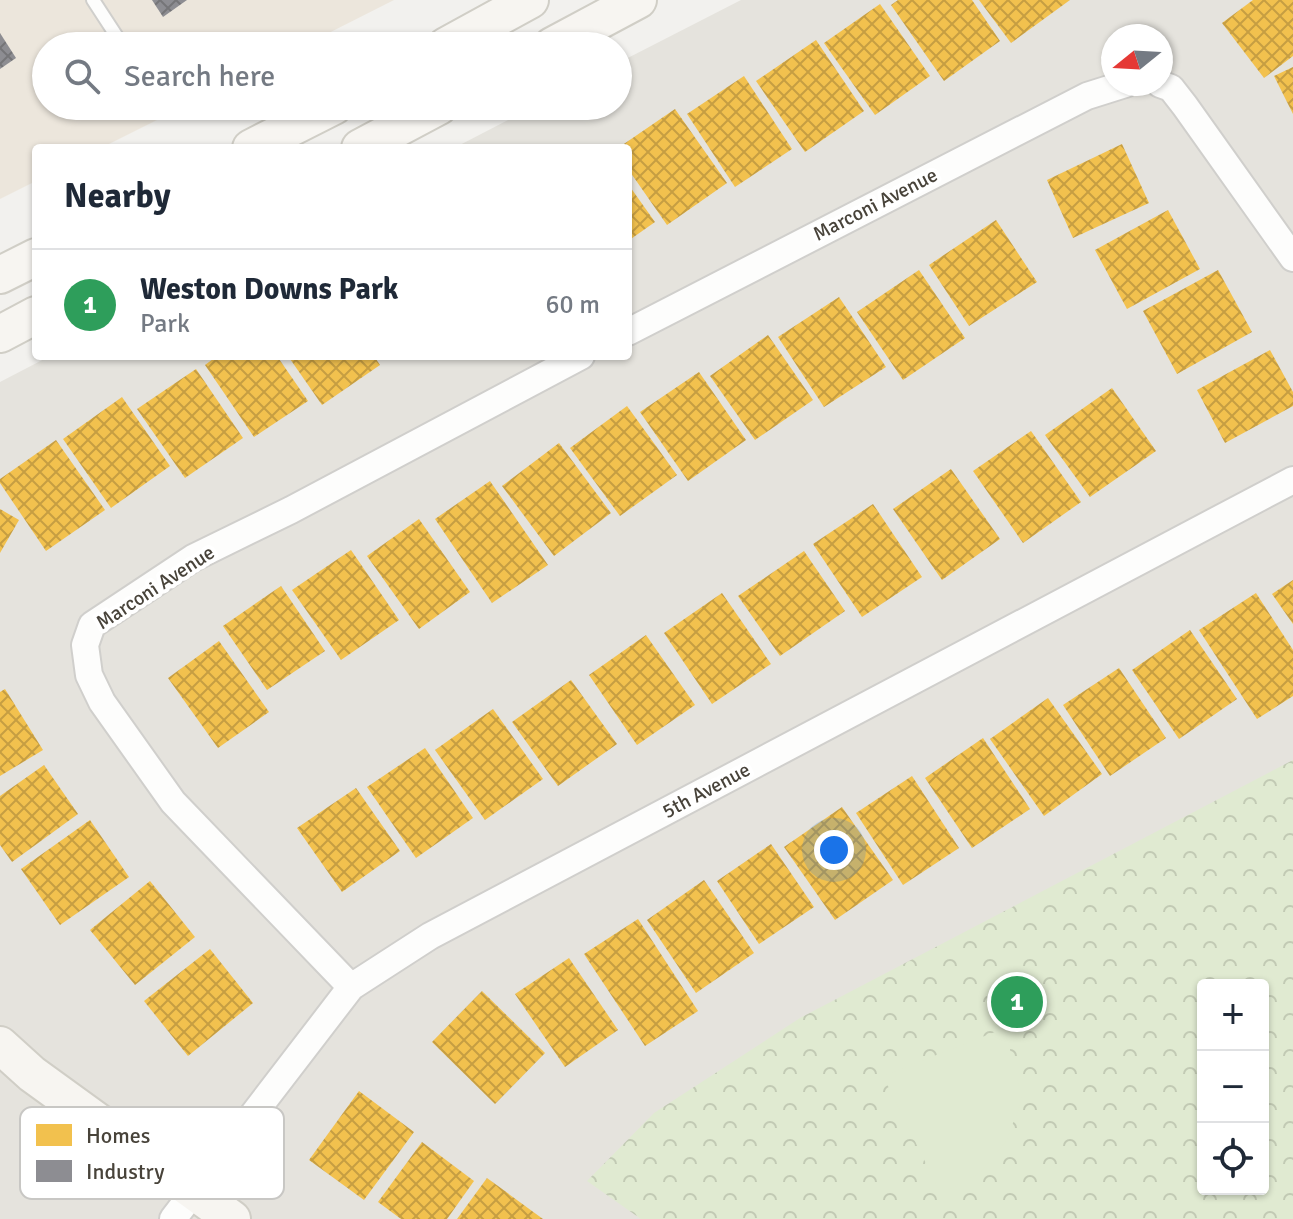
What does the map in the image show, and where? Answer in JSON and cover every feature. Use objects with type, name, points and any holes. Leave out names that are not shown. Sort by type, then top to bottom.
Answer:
[{"type":"main road","points":[[472,32],[530,0]]},
{"type":"main road","points":[[578,32],[638,0]]},
{"type":"main road","points":[[259,144],[306,120]]},
{"type":"main road","points":[[368,144],[413,120]]},
{"type":"main road","points":[[0,275],[32,259]]},
{"type":"main road","points":[[0,334],[32,317]]},
{"type":"main road","points":[[0,1045],[70,1107]]},
{"type":"main road","points":[[184,1205],[232,1219]]},
{"type":"street","points":[[1173,91],[1293,258]]},
{"type":"street","name":"Marconi Avenue","points":[[632,330],[1087,96],[1101,92]]},
{"type":"street","name":"Marconi Avenue","points":[[351,987],[173,802],[102,702],[89,675],[85,645],[92,625],[193,558],[291,510],[573,360]]},
{"type":"street","name":"5th Avenue","points":[[259,1107],[351,987],[430,936],[1293,480]]},
{"type":"lane","points":[[93,0],[114,32]]},
{"type":"shaded area","points":[[0,0],[394,0],[331,32],[32,32],[32,120],[157,120],[109,144],[32,144],[32,183],[0,199]]},
{"type":"shaded area","points":[[741,0],[1293,0],[1293,1219],[0,1219],[0,382],[42,360],[632,360],[632,144],[462,144],[508,120],[632,120],[632,56]]},
{"type":"green space","points":[[1293,760],[1293,1219],[641,1219],[587,1181],[654,1113],[800,1018]]},
{"type":"green space","points":[[1005,1028],[1022,1100],[1006,1141],[981,1172],[941,1194],[883,1076]]},
{"type":"building: Homes","points":[[898,0],[972,0],[1000,41],[944,81],[891,5]]},
{"type":"building: Homes","points":[[979,0],[1070,0],[1011,43]]},
{"type":"building: Homes","points":[[1253,0],[1293,0],[1293,56],[1264,78],[1222,23]]},
{"type":"building: Homes","points":[[880,4],[930,76],[875,115],[824,43]]},
{"type":"building: Homes","points":[[816,40],[864,111],[805,152],[756,81]]},
{"type":"building: Homes","points":[[1293,67],[1293,114],[1274,76]]},
{"type":"building: Homes","points":[[744,76],[792,149],[735,187],[687,114]]},
{"type":"building: Homes","points":[[675,109],[727,183],[667,225],[632,175],[632,144],[624,144]]},
{"type":"building: Homes","points":[[1122,144],[1149,203],[1073,238],[1047,180]]},
{"type":"building: Homes","points":[[632,190],[655,222],[632,238]]},
{"type":"building: Homes","points":[[1168,210],[1200,269],[1127,309],[1095,250]]},
{"type":"building: Homes","points":[[996,220],[1037,282],[969,326],[929,265]]},
{"type":"building: Homes","points":[[919,270],[965,338],[903,380],[857,312]]},
{"type":"building: Homes","points":[[1218,270],[1252,332],[1177,374],[1143,311]]},
{"type":"building: Homes","points":[[839,297],[886,367],[824,407],[778,337]]},
{"type":"building: Homes","points":[[768,335],[813,400],[755,440],[710,376]]},
{"type":"building: Homes","points":[[1270,350],[1293,392],[1293,406],[1225,443],[1197,390]]},
{"type":"building: Homes","points":[[212,360],[280,360],[308,401],[254,437],[205,365]]},
{"type":"building: Homes","points":[[291,360],[377,360],[380,365],[322,405]]},
{"type":"building: Homes","points":[[196,369],[243,438],[185,478],[137,409]]},
{"type":"building: Homes","points":[[699,372],[746,440],[688,481],[640,412]]},
{"type":"building: Homes","points":[[1112,388],[1156,451],[1090,497],[1045,435]]},
{"type":"building: Homes","points":[[122,397],[170,466],[111,508],[63,439]]},
{"type":"building: Homes","points":[[627,406],[677,475],[620,516],[570,448]]},
{"type":"building: Homes","points":[[1031,431],[1081,502],[1023,543],[973,471]]},
{"type":"building: Homes","points":[[56,440],[105,510],[46,551],[0,479]]},
{"type":"building: Homes","points":[[559,443],[611,513],[554,556],[502,486]]},
{"type":"building: Homes","points":[[951,469],[1000,539],[942,580],[893,509]]},
{"type":"building: Homes","points":[[490,481],[548,565],[492,603],[435,519]]},
{"type":"building: Homes","points":[[873,504],[922,577],[862,617],[813,544]]},
{"type":"building: Homes","points":[[0,509],[19,520],[0,553]]},
{"type":"building: Homes","points":[[419,519],[470,592],[419,629],[367,556]]},
{"type":"building: Homes","points":[[351,550],[399,620],[341,660],[292,590]]},
{"type":"building: Homes","points":[[804,551],[845,611],[780,656],[738,596]]},
{"type":"building: Homes","points":[[1293,580],[1293,624],[1272,594]]},
{"type":"building: Homes","points":[[281,586],[325,651],[267,690],[223,626]]},
{"type":"building: Homes","points":[[722,593],[771,664],[712,704],[664,633]]},
{"type":"building: Homes","points":[[1256,593],[1293,650],[1293,696],[1257,719],[1199,630]]},
{"type":"building: Homes","points":[[1190,630],[1237,699],[1179,739],[1132,670]]},
{"type":"building: Homes","points":[[646,635],[695,705],[637,745],[589,675]]},
{"type":"building: Homes","points":[[219,641],[269,712],[218,748],[168,678]]},
{"type":"building: Homes","points":[[1119,668],[1166,738],[1110,776],[1063,705]]},
{"type":"building: Homes","points":[[571,680],[617,744],[558,786],[512,722]]},
{"type":"building: Homes","points":[[5,689],[43,750],[0,776],[0,692]]},
{"type":"building: Homes","points":[[1048,698],[1102,774],[1044,816],[990,739]]},
{"type":"building: Homes","points":[[493,709],[543,779],[485,820],[435,750]]},
{"type":"building: Homes","points":[[983,738],[1030,809],[972,848],[925,778]]},
{"type":"building: Homes","points":[[425,748],[473,818],[416,858],[367,787]]},
{"type":"building: Homes","points":[[44,765],[78,814],[12,862],[0,845],[0,796]]},
{"type":"building: Homes","points":[[912,776],[959,848],[903,885],[856,813]]},
{"type":"building: Homes","points":[[356,788],[400,851],[342,892],[297,828]]},
{"type":"building: Homes","points":[[842,807],[893,880],[835,920],[784,847]]},
{"type":"building: Homes","points":[[90,820],[129,877],[60,925],[21,869]]},
{"type":"building: Homes","points":[[771,844],[814,907],[759,944],[717,881]]},
{"type":"building: Homes","points":[[704,880],[754,953],[696,993],[647,920]]},
{"type":"building: Homes","points":[[150,881],[195,937],[135,985],[90,930]]},
{"type":"building: Homes","points":[[638,919],[698,1011],[645,1046],[584,954]]},
{"type":"building: Homes","points":[[210,949],[253,1003],[188,1056],[144,1001]]},
{"type":"building: Homes","points":[[569,958],[618,1030],[565,1067],[515,994]]},
{"type":"building: Homes","points":[[482,991],[545,1053],[495,1104],[432,1042]]},
{"type":"building: Homes","points":[[359,1091],[414,1132],[364,1200],[309,1160]]},
{"type":"building: Homes","points":[[422,1142],[474,1181],[447,1219],[401,1219],[378,1202]]},
{"type":"building: Homes","points":[[487,1178],[543,1219],[457,1219]]},
{"type":"building: Industry","points":[[152,0],[187,0],[163,17]]},
{"type":"building: Industry","points":[[0,33],[16,58],[0,69]]},
{"type":"place","name":"Weston Downs Park","points":[[1017,1002]]}]
